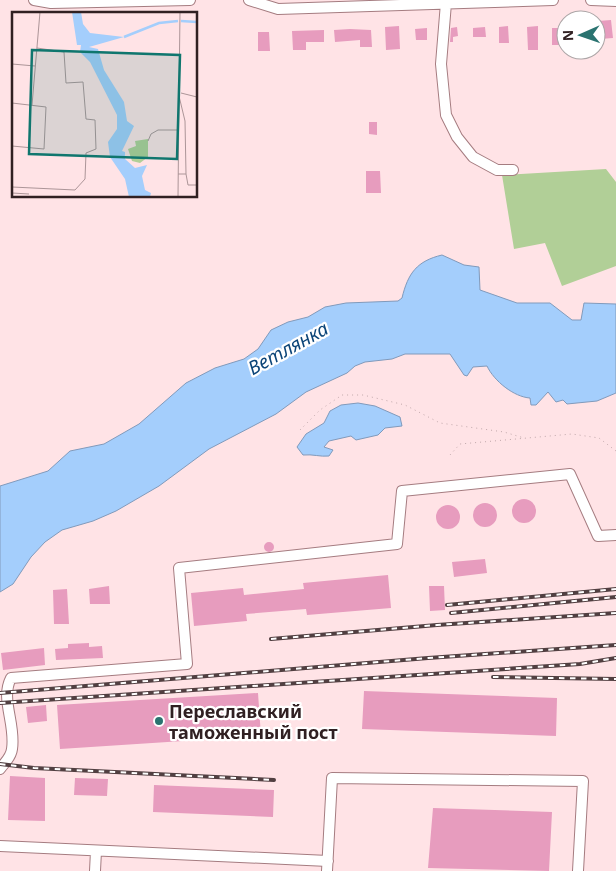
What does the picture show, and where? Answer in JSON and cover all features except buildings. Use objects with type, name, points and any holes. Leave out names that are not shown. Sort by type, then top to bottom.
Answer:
[{"type":"street","points":[[34,0],[51,3],[190,0]]},
{"type":"street","points":[[249,0],[278,9],[553,0]]},
{"type":"street","points":[[591,0],[616,1]]},
{"type":"street","points":[[446,4],[441,64],[446,115],[457,137],[473,157],[497,170],[513,170]]},
{"type":"street","points":[[0,770],[12,750],[12,738],[1,703],[1,693],[5,683],[11,678],[187,664],[179,568],[397,544],[402,490],[570,474],[598,536],[616,535]]},
{"type":"street","points":[[0,846],[328,866],[332,778],[583,781],[578,871]]},
{"type":"street","points":[[95,871],[96,851]]},
{"type":"path","points":[[300,430],[320,410],[342,395],[363,395],[405,405],[440,423],[504,432],[524,438]]},
{"type":"path","points":[[450,455],[460,444],[572,434],[599,438],[616,451]]},
{"type":"green space","points":[[606,169],[616,182],[616,266],[562,286],[545,243],[514,249],[502,175]]},
{"type":"water","name":"Ветлянка","points":[[442,255],[464,265],[479,267],[480,290],[517,303],[550,303],[572,320],[581,320],[584,303],[616,304],[616,393],[597,401],[567,404],[563,400],[556,402],[548,392],[536,405],[531,405],[530,398],[518,395],[505,387],[494,377],[487,366],[473,367],[467,376],[464,375],[450,354],[405,354],[392,359],[365,362],[355,366],[347,373],[306,392],[276,414],[209,449],[159,486],[116,511],[93,521],[62,530],[45,542],[31,557],[13,584],[0,592],[0,486],[48,471],[70,451],[104,444],[139,424],[186,383],[215,368],[244,359],[258,349],[271,330],[288,322],[308,317],[325,307],[346,303],[398,301],[402,298],[407,282],[415,269],[426,261]]},
{"type":"water","points":[[358,403],[375,406],[400,417],[402,426],[385,428],[378,435],[356,440],[351,436],[329,441],[324,447],[333,450],[329,456],[303,455],[297,447],[306,434],[324,423],[330,411],[341,405]]},
{"type":"railway","points":[[447,605],[616,589]]},
{"type":"railway","points":[[451,613],[616,597]]},
{"type":"railway","points":[[271,639],[616,613]]},
{"type":"railway","points":[[0,693],[428,658],[616,645]]},
{"type":"railway","points":[[0,703],[580,664],[616,658]]},
{"type":"railway","points":[[493,677],[616,679]]},
{"type":"railway","points":[[0,764],[34,768],[274,780]]},
{"type":"place","name":"Переславский таможенный пост","points":[[159,721]]}]
